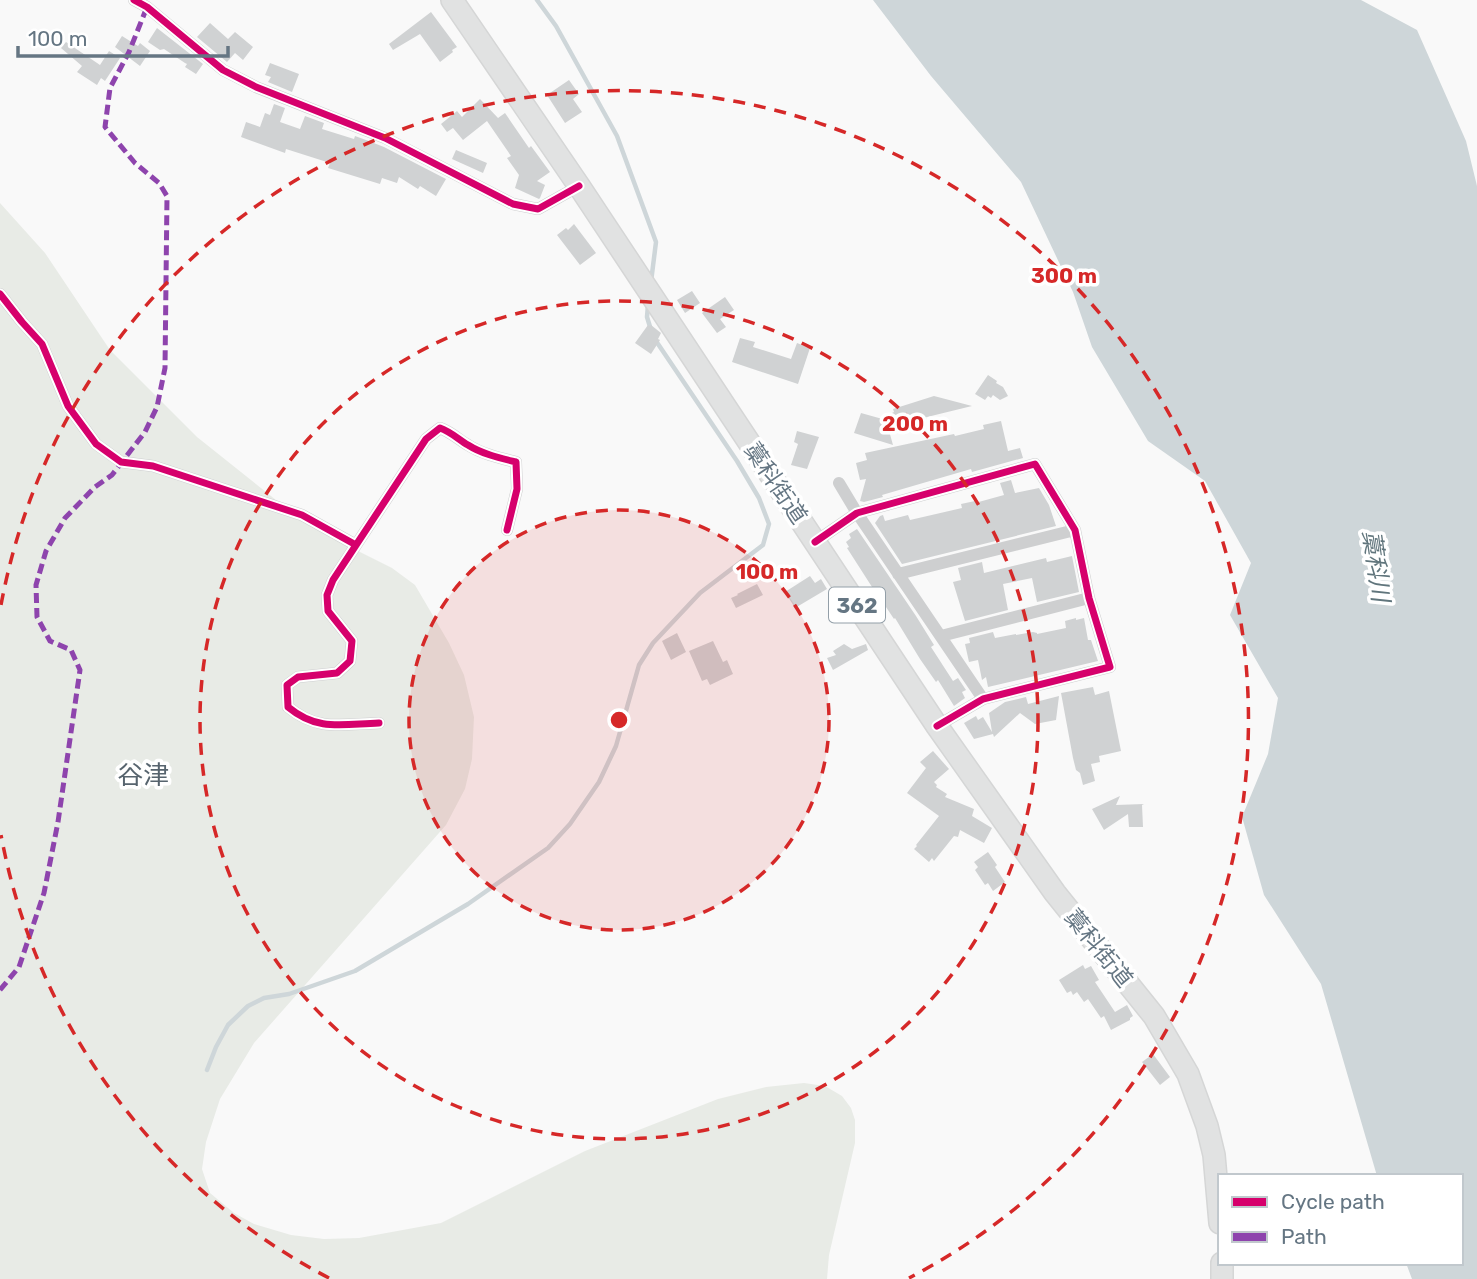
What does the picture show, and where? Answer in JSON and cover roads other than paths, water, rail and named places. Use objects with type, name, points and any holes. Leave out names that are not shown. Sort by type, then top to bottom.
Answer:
[{"type":"highway","name":"藁科街道","points":[[452,0],[579,186],[937,726],[1055,893],[1154,1016],[1188,1074],[1207,1126],[1214,1155],[1218,1200]]},
{"type":"street","points":[[134,0],[149,3],[223,70],[256,87],[385,138],[513,204],[538,209],[579,186]]},
{"type":"street","points":[[0,294],[42,344],[68,406],[96,444],[121,462],[153,466],[302,515],[356,545]]},
{"type":"street","points":[[379,723],[320,725],[300,717],[288,707],[287,685],[298,677],[337,673],[350,661],[352,641],[328,611],[327,595],[333,580],[426,439],[440,428],[469,446],[494,457],[516,462],[517,489],[507,530]]},
{"type":"street","points":[[815,542],[857,513],[1035,464],[1074,530],[1089,598],[1110,667],[983,699],[937,726]]},
{"type":"street","points":[[839,483],[983,699]]},
{"type":"street","points":[[898,574],[1074,530]]},
{"type":"street","points":[[941,636],[1089,598]]},
{"type":"water","name":"藁科川","points":[[873,0],[1361,0],[1417,30],[1466,141],[1477,186],[1477,1279],[1412,1279],[1407,1265],[1463,1265],[1463,1174],[1376,1174],[1321,984],[1264,895],[1242,817],[1268,754],[1278,698],[1230,615],[1251,563],[1205,481],[1148,441],[1092,347],[1073,292],[1021,182],[931,76]]},
{"type":"waterway","points":[[537,0],[556,26],[617,136],[656,242],[651,282]]},
{"type":"waterway","points":[[648,305],[647,317],[651,330]]},
{"type":"waterway","points":[[207,1070],[228,1025],[248,1006],[264,998],[289,994],[355,971],[468,904],[548,848],[570,824],[599,782],[616,746],[639,665],[653,643],[700,593],[763,545],[769,524],[759,498],[656,341]]},
{"type":"district","name":"谷津","points":[[143,775]]}]
